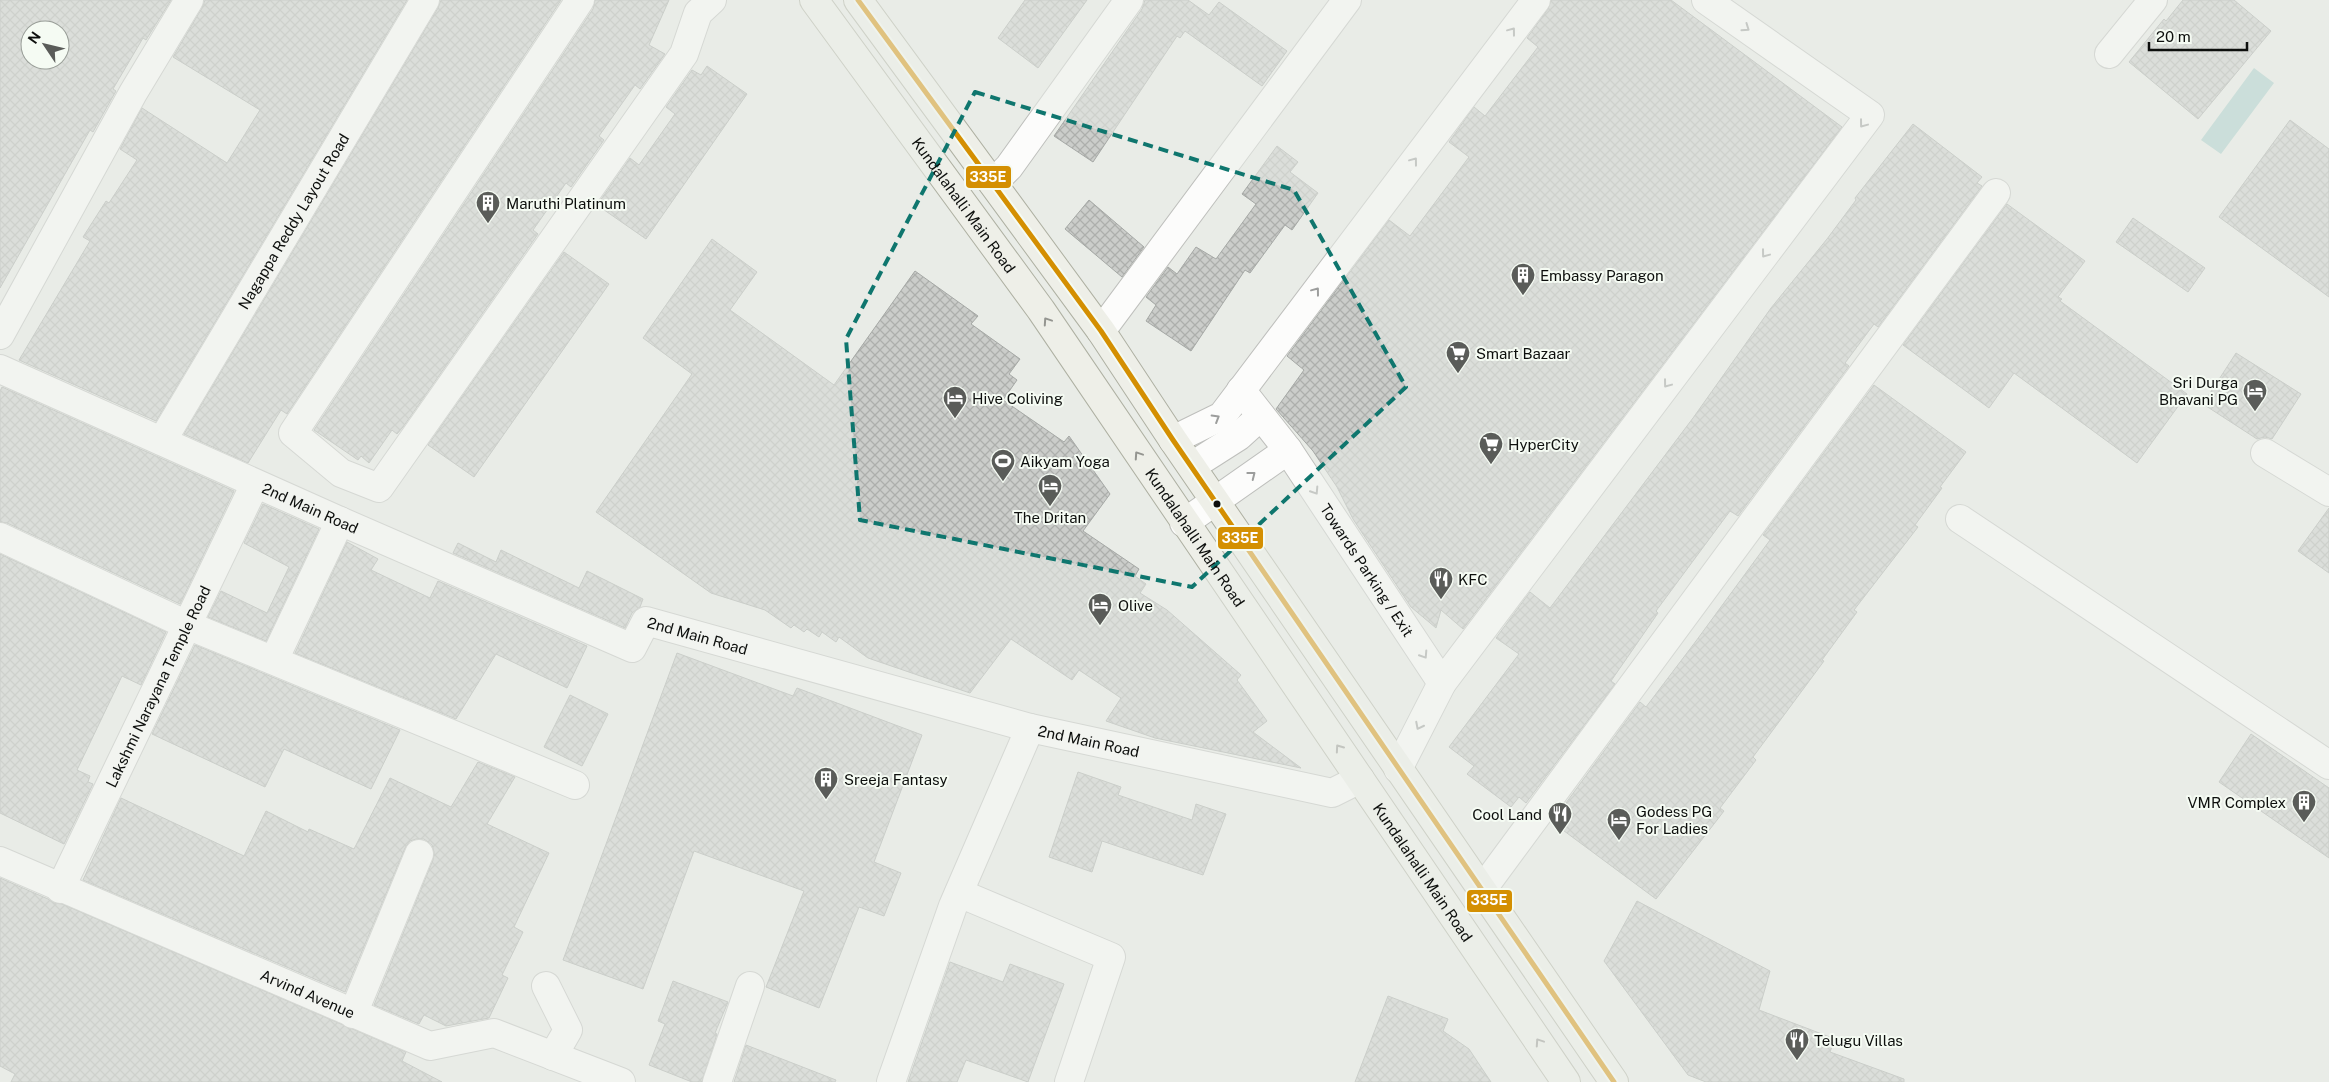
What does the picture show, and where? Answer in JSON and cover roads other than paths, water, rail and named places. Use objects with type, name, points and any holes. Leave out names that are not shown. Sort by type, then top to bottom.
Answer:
[{"type":"main road","name":"Kundalahalli Main Road","points":[[814,0],[1041,310],[1184,523],[1566,1082]]},
{"type":"main road","points":[[858,0],[1102,331],[1173,440],[1614,1082]]},
{"type":"street","points":[[0,335],[133,93],[189,0]]},
{"type":"street","name":"Nagappa Reddy Layout Road","points":[[162,440],[425,0]]},
{"type":"street","points":[[580,0],[293,433],[341,473],[379,488],[684,54],[700,4]]},
{"type":"street","points":[[992,183],[1009,167],[1129,0]]},
{"type":"street","points":[[1102,331],[1347,0]]},
{"type":"street","points":[[1173,440],[1222,416],[1536,0]]},
{"type":"street","points":[[1398,769],[1442,683],[1870,115],[1706,0]]},
{"type":"street","points":[[2109,54],[2153,0]]},
{"type":"street","points":[[1481,891],[1996,193]]},
{"type":"street","name":"2nd Main Road","points":[[0,369],[162,440],[340,522],[632,648],[646,621],[1030,728],[1332,793],[1360,779]]},
{"type":"street","name":"Towards Parking / Exit","points":[[1241,390],[1288,450],[1442,683]]},
{"type":"street","points":[[1192,466],[1239,436],[1261,416]]},
{"type":"street","points":[[1184,523],[1217,502],[1255,472],[1288,450]]},
{"type":"street","points":[[2264,453],[2329,492]]},
{"type":"street","name":"Lakshmi Narayana Temple Road","points":[[60,889],[256,484]]},
{"type":"street","points":[[1960,519],[2329,765]]},
{"type":"street","points":[[274,660],[340,522]]},
{"type":"street","points":[[0,537],[187,625],[574,786]]},
{"type":"street","points":[[892,1082],[959,893],[1030,728]]},
{"type":"street","points":[[353,1014],[419,854]]},
{"type":"street","name":"Arvind Avenue","points":[[0,861],[60,889],[430,1046],[494,1033],[621,1082]]},
{"type":"street","points":[[959,893],[1111,957],[1069,1082]]},
{"type":"street","points":[[546,986],[568,1030],[553,1056]]},
{"type":"street","points":[[717,1082],[750,986]]},
{"type":"water","points":[[2254,68],[2274,83],[2221,154],[2201,140]]},
{"type":"place","name":"Maruthi Platinum","points":[[488,224]]},
{"type":"place","name":"Embassy Paragon","points":[[1523,296]]},
{"type":"place","name":"Smart Bazaar","points":[[1458,374]]},
{"type":"place","name":"Sri Durga Bhavani PG","points":[[2255,412]]},
{"type":"place","name":"Hive Coliving","points":[[955,419]]},
{"type":"place","name":"HyperCity","points":[[1491,465]]},
{"type":"place","name":"Aikyam Yoga","points":[[1003,482]]},
{"type":"place","name":"The Dritan","points":[[1050,507]]},
{"type":"place","name":"KFC","points":[[1441,600]]},
{"type":"place","name":"Olive","points":[[1100,626]]},
{"type":"place","name":"Sreeja Fantasy","points":[[826,800]]},
{"type":"place","name":"VMR Complex","points":[[2304,823]]},
{"type":"place","name":"Cool Land","points":[[1560,835]]},
{"type":"place","name":"Godess PG For Ladies","points":[[1619,841]]},
{"type":"place","name":"Telugu Villas","points":[[1797,1061]]}]
